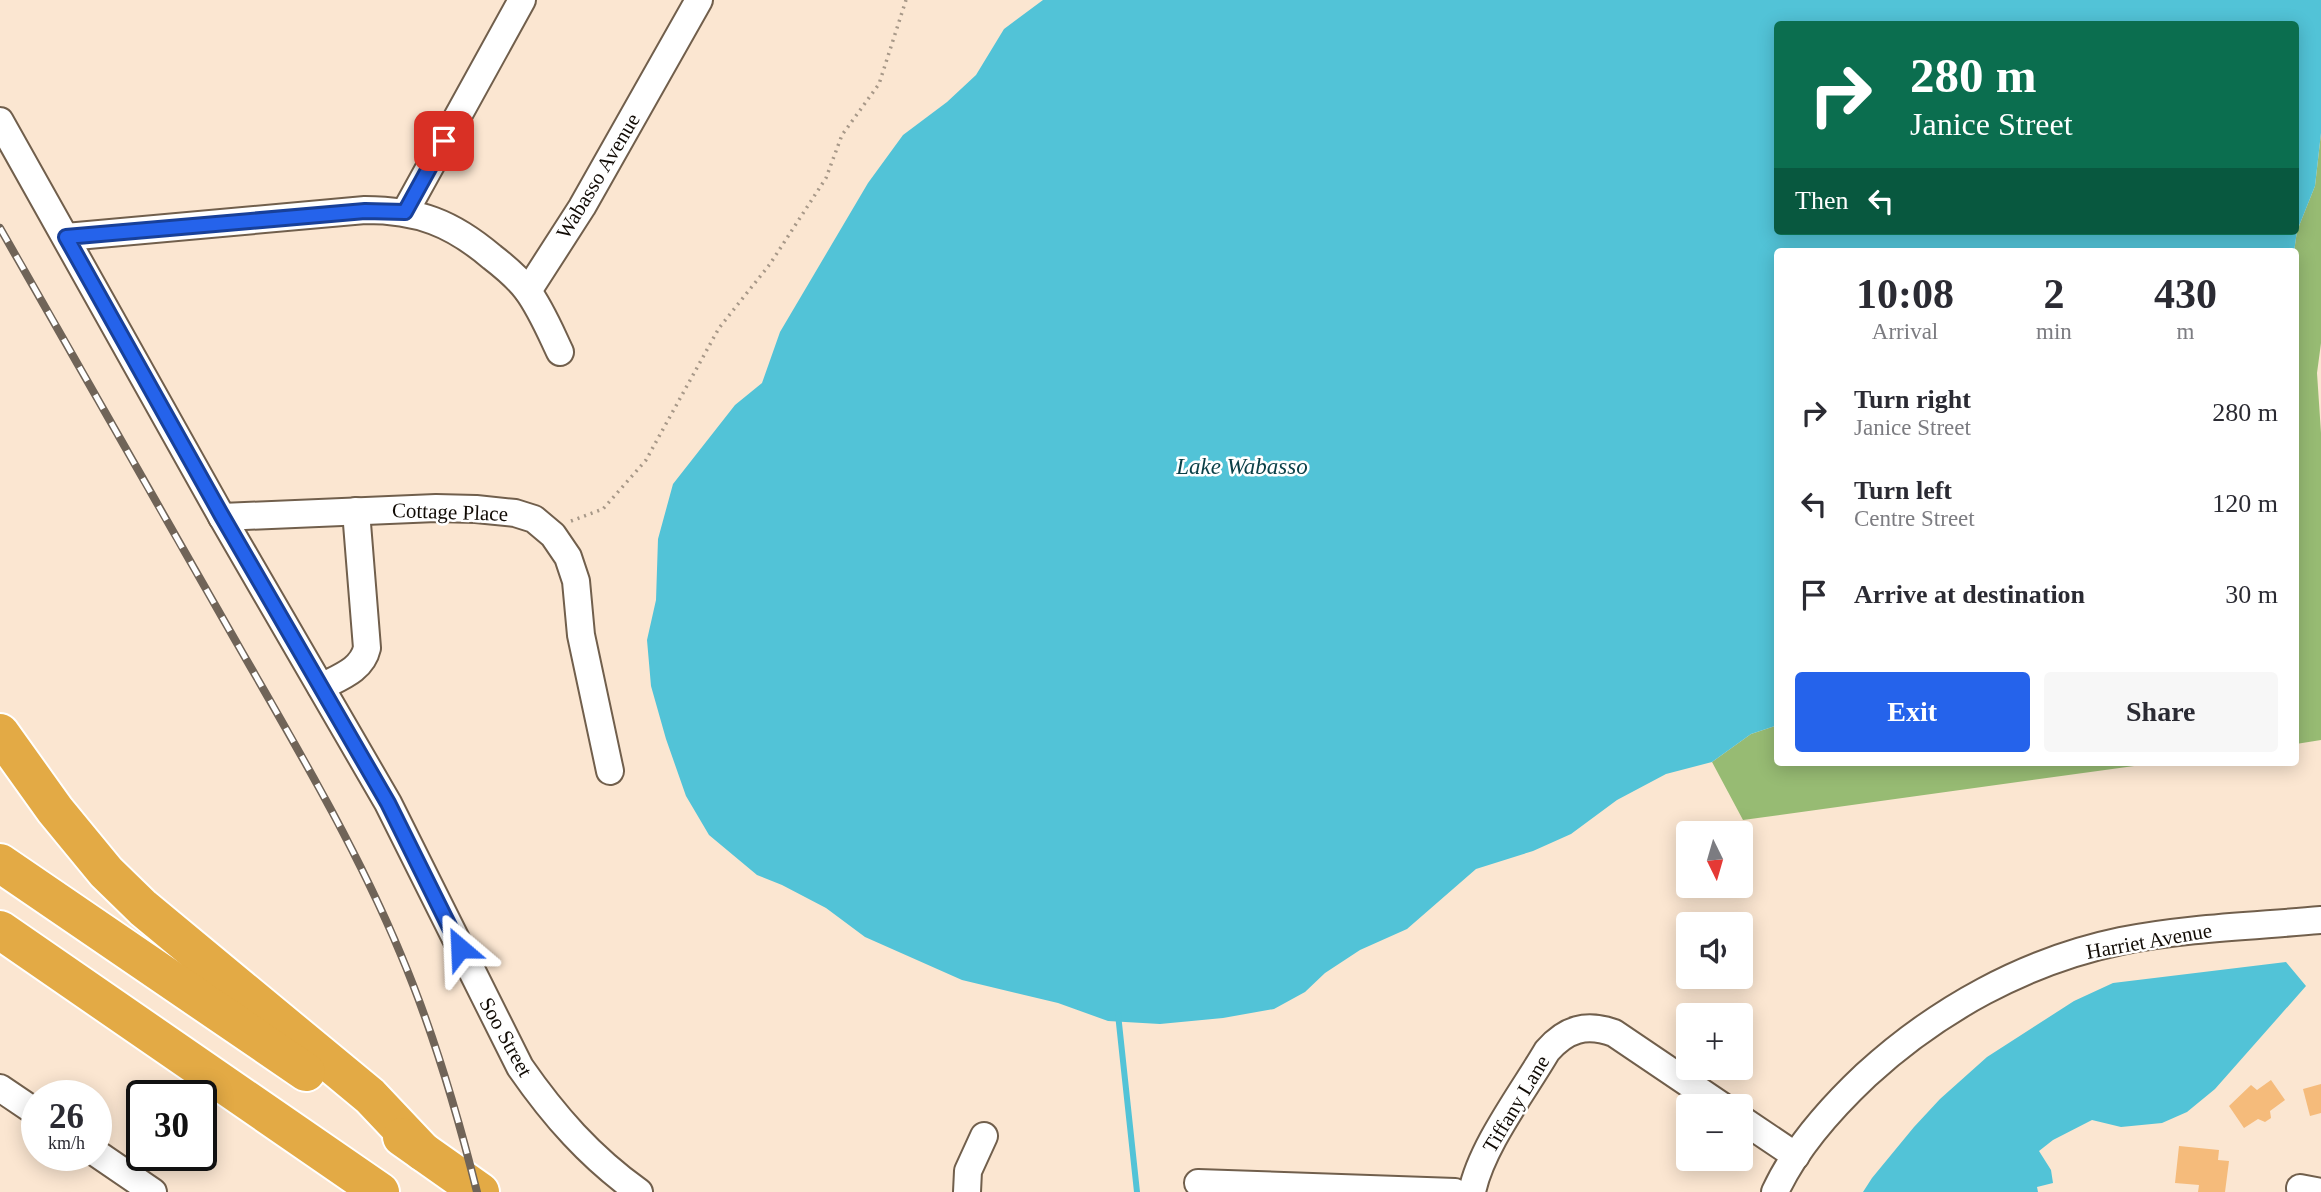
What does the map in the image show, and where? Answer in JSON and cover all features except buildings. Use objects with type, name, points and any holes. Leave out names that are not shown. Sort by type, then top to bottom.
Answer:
[{"type":"highway","points":[[0,733],[55,810],[106,872],[134,899],[370,1096],[423,1152]]},
{"type":"highway","points":[[0,863],[480,1192]]},
{"type":"highway","points":[[0,930],[380,1192]]},
{"type":"highway","points":[[0,961],[136,1024]]},
{"type":"street","points":[[405,212],[522,0]]},
{"type":"street","name":"Wabasso Avenue","points":[[528,291],[582,207],[699,0]]},
{"type":"street","name":"Soo Street","points":[[0,121],[222,516],[388,803],[520,1067],[547,1107],[574,1138],[639,1192]]},
{"type":"street","points":[[66,237],[365,211],[405,212],[453,228],[475,242],[513,274],[528,291],[560,352]]},
{"type":"street","name":"Cottage Place","points":[[222,516],[476,509],[515,513],[534,519],[553,535],[568,557],[576,581],[581,635],[610,771]]},
{"type":"street","points":[[321,687],[356,668],[365,657],[367,648],[356,511]]},
{"type":"street","name":"Harriet Avenue","points":[[1775,1192],[1796,1156],[1847,1094],[1889,1054],[1934,1021],[2014,976],[2066,956],[2119,942],[2165,934],[2321,920]]},
{"type":"street","name":"Tiffany Lane","points":[[1472,1192],[1474,1179],[1487,1150],[1541,1062],[1557,1040],[1570,1031],[1586,1027],[1601,1028],[1614,1033],[1704,1094]]},
{"type":"street","points":[[0,1087],[21,1102]]},
{"type":"street","points":[[1753,1127],[1796,1156]]},
{"type":"street","points":[[967,1192],[968,1171],[984,1136]]},
{"type":"street","points":[[112,1164],[153,1192]]},
{"type":"street","points":[[1198,1183],[1455,1192]]},
{"type":"path","points":[[553,535],[570,521],[603,509],[646,460],[719,328],[770,264],[826,178],[842,135],[879,84],[906,0]]},
{"type":"green space","points":[[2321,133],[2321,343],[2317,373],[2321,433],[2321,740],[2299,744],[2299,248],[2295,248],[2299,226],[2315,186]]},
{"type":"green space","points":[[1774,726],[1774,766],[2134,766],[1743,820],[1712,762],[1751,734]]},
{"type":"water","name":"Lake Wabasso","points":[[1043,0],[2321,0],[2321,133],[2315,186],[2299,226],[2299,21],[1774,21],[1774,235],[2296,235],[2295,248],[1774,248],[1774,726],[1751,734],[1712,762],[1666,774],[1617,800],[1571,834],[1533,851],[1476,869],[1407,929],[1360,950],[1325,973],[1305,992],[1274,1009],[1223,1018],[1160,1024],[1108,1021],[1058,1003],[962,980],[865,937],[826,908],[757,875],[709,835],[686,796],[651,686],[647,640],[656,600],[658,539],[673,484],[735,405],[762,383],[780,332],[868,183],[903,135],[947,102],[976,75],[1004,29]]},
{"type":"water","points":[[2286,962],[2306,986],[2215,1089],[2187,1112],[2162,1123],[2121,1127],[2092,1120],[2053,1140],[2039,1151],[2051,1170],[2053,1183],[2037,1187],[2038,1192],[1863,1192],[1914,1127],[1940,1099],[1987,1057],[2074,1001],[2113,983]]},
{"type":"waterway","points":[[1118,1014],[1137,1192]]},
{"type":"railway","points":[[0,228],[291,737],[360,866],[424,1013],[453,1102],[477,1192]]},
{"type":"route","points":[[444,141],[405,212],[365,211],[66,237],[222,516],[388,803],[460,948]]}]
